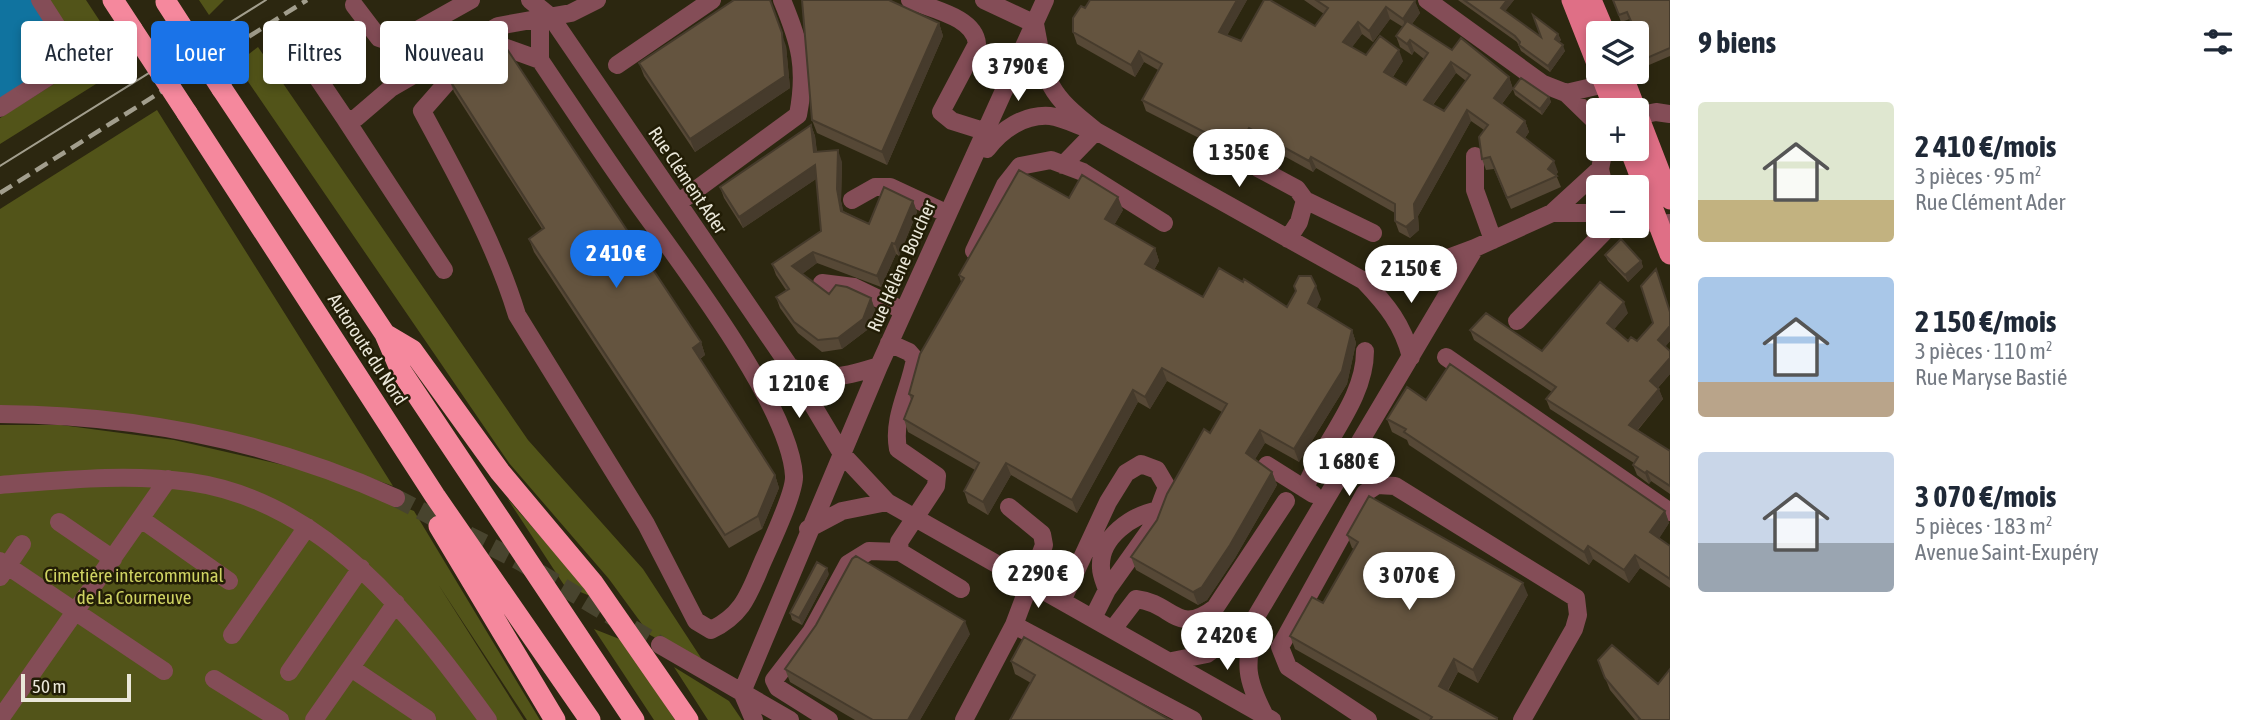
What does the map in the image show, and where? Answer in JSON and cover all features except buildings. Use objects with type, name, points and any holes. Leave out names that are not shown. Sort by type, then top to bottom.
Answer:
[{"type":"highway","name":"Autoroute du Nord","points":[[113,0],[435,496],[590,720]]},
{"type":"highway","name":"Autoroute du Nord","points":[[165,1],[385,334],[401,371],[634,720]]},
{"type":"highway","points":[[385,334],[412,350],[500,472],[593,583],[688,720]]},
{"type":"highway","points":[[435,496],[438,523],[555,720]]},
{"type":"main road","points":[[1572,0],[1586,30]]},
{"type":"main road","points":[[1591,0],[1600,21]]},
{"type":"main road","points":[[1614,84],[1625,98]]},
{"type":"main road","points":[[1649,144],[1670,199]]},
{"type":"main road","points":[[1636,161],[1664,223],[1670,254]]},
{"type":"street","points":[[0,108],[53,74],[65,56],[58,28],[40,0]]},
{"type":"street","points":[[354,5],[379,38],[394,43],[471,0]]},
{"type":"street","name":"Rue Clément Ader","points":[[530,0],[548,12],[790,367],[842,454],[887,502],[1268,717]]},
{"type":"street","points":[[346,120],[356,118],[391,88],[498,26],[548,12],[571,13],[597,0]]},
{"type":"street","points":[[617,65],[712,0]]},
{"type":"street","points":[[678,203],[798,115],[803,89],[800,42],[782,0]]},
{"type":"street","points":[[910,0],[969,25],[976,37],[977,44],[941,112],[951,121],[987,132]]},
{"type":"street","points":[[984,0],[1035,24],[1049,87],[1063,105],[1096,131],[1364,281],[1394,313],[1406,337],[1410,357]]},
{"type":"street","name":"Rue Hélène Boucher","points":[[742,692],[808,529],[889,343],[970,171],[1045,0]]},
{"type":"street","points":[[1427,0],[1543,84],[1566,93],[1586,112]]},
{"type":"street","points":[[540,60],[548,12]]},
{"type":"street","points":[[446,84],[422,111],[506,276],[517,315],[646,524],[696,621],[711,630],[732,620],[750,592],[795,479],[788,441],[772,407],[718,321],[540,60],[508,49]]},
{"type":"street","points":[[1566,93],[1586,83]]},
{"type":"street","points":[[322,84],[444,270]]},
{"type":"street","points":[[1649,115],[1670,114]]},
{"type":"street","points":[[970,171],[999,133],[1019,122],[1050,116],[1096,131]]},
{"type":"street","points":[[1063,165],[1096,131]]},
{"type":"street","points":[[1475,156],[1475,190],[1493,240]]},
{"type":"street","points":[[974,251],[1004,185],[1020,166],[1051,160],[1083,172],[1164,223]]},
{"type":"street","points":[[1601,175],[1602,161]]},
{"type":"street","points":[[1258,168],[1297,189],[1305,200],[1373,233]]},
{"type":"street","points":[[1364,281],[1405,274],[1475,248],[1552,213],[1600,169]]},
{"type":"street","points":[[852,200],[875,187],[890,187],[948,214]]},
{"type":"street","points":[[1288,239],[1299,222],[1305,200]]},
{"type":"street","points":[[1552,213],[1586,214]]},
{"type":"street","points":[[1517,321],[1597,238]]},
{"type":"street","points":[[1268,717],[1251,689],[1246,668],[1254,620],[1475,248]]},
{"type":"street","points":[[822,283],[854,287],[904,311]]},
{"type":"street","points":[[889,343],[909,352],[915,359],[899,414],[896,436],[898,449],[937,476],[936,486],[899,542],[900,552]]},
{"type":"street","points":[[1305,489],[1349,406],[1365,365],[1365,351]]},
{"type":"street","points":[[1446,357],[1670,512]]},
{"type":"street","points":[[790,367],[815,376],[835,379],[879,366]]},
{"type":"street","points":[[0,414],[72,416],[175,428],[313,464],[396,498]]},
{"type":"street","points":[[1062,601],[1108,502],[1126,473],[1141,464],[1157,470],[1167,487],[1152,527],[1107,590],[1093,618]]},
{"type":"street","points":[[1267,465],[1325,502]]},
{"type":"street","points":[[0,485],[82,478],[168,480],[243,495],[307,527],[361,568],[396,603],[488,720]]},
{"type":"street","points":[[0,719],[168,480]]},
{"type":"street","points":[[1368,720],[1288,667],[1280,647],[1365,493],[1377,485],[1395,486],[1576,598],[1578,615],[1574,629],[1522,720]]},
{"type":"street","points":[[1113,629],[1136,599],[1151,601],[1182,621],[1200,620],[1215,608],[1286,501]]},
{"type":"street","points":[[808,529],[842,511],[887,502]]},
{"type":"street","points":[[964,720],[1014,625],[1028,582],[1045,545],[1042,534],[1009,507]]},
{"type":"street","points":[[1107,590],[1101,568],[1105,546],[1118,530],[1139,514],[1158,510]]},
{"type":"street","points":[[141,519],[229,581]]},
{"type":"street","points":[[59,522],[113,559]]},
{"type":"street","points":[[232,635],[307,527]]},
{"type":"street","points":[[22,544],[2,568],[164,671]]},
{"type":"street","points":[[829,720],[778,688],[774,680],[811,632],[848,564],[869,551],[900,552],[961,589]]},
{"type":"street","points":[[289,672],[361,568]]},
{"type":"street","points":[[314,720],[396,603]]},
{"type":"street","points":[[1171,662],[1207,654],[1254,620]]},
{"type":"street","points":[[1014,625],[1193,720]]},
{"type":"street","points":[[660,645],[790,720]]},
{"type":"street","points":[[351,668],[427,719]]},
{"type":"street","points":[[214,679],[279,720]]},
{"type":"street","points":[[742,692],[754,720]]},
{"type":"green space","points":[[42,0],[86,0],[100,21],[56,21]]},
{"type":"green space","points":[[199,0],[224,0],[209,15]]},
{"type":"green space","points":[[258,47],[263,54],[263,84],[283,84],[528,440],[643,569],[705,664],[650,635],[609,579],[509,463],[249,83],[249,54]]},
{"type":"green space","points":[[54,84],[96,84],[0,144],[0,118]]},
{"type":"green space","points":[[157,110],[393,486],[294,451],[0,407],[0,209]]},
{"type":"green space","name":"Cimetière intercommunal de La Courneuve","points":[[0,425],[61,425],[174,440],[305,470],[414,511],[540,720],[527,720],[438,584],[524,720],[0,720]]},
{"type":"green space","points":[[507,498],[581,583],[590,596],[564,585]]},
{"type":"green space","points":[[594,629],[622,640],[675,720],[654,720]]},
{"type":"green space","points":[[674,667],[729,701],[742,720],[708,720]]},
{"type":"water","points":[[0,0],[35,0],[49,21],[21,21],[21,84],[25,84],[0,101]]},
{"type":"tunnel","points":[[396,498],[521,562],[660,645]]},
{"type":"tram line","points":[[0,166],[266,0]]},
{"type":"railway","points":[[0,193],[307,0]]}]
